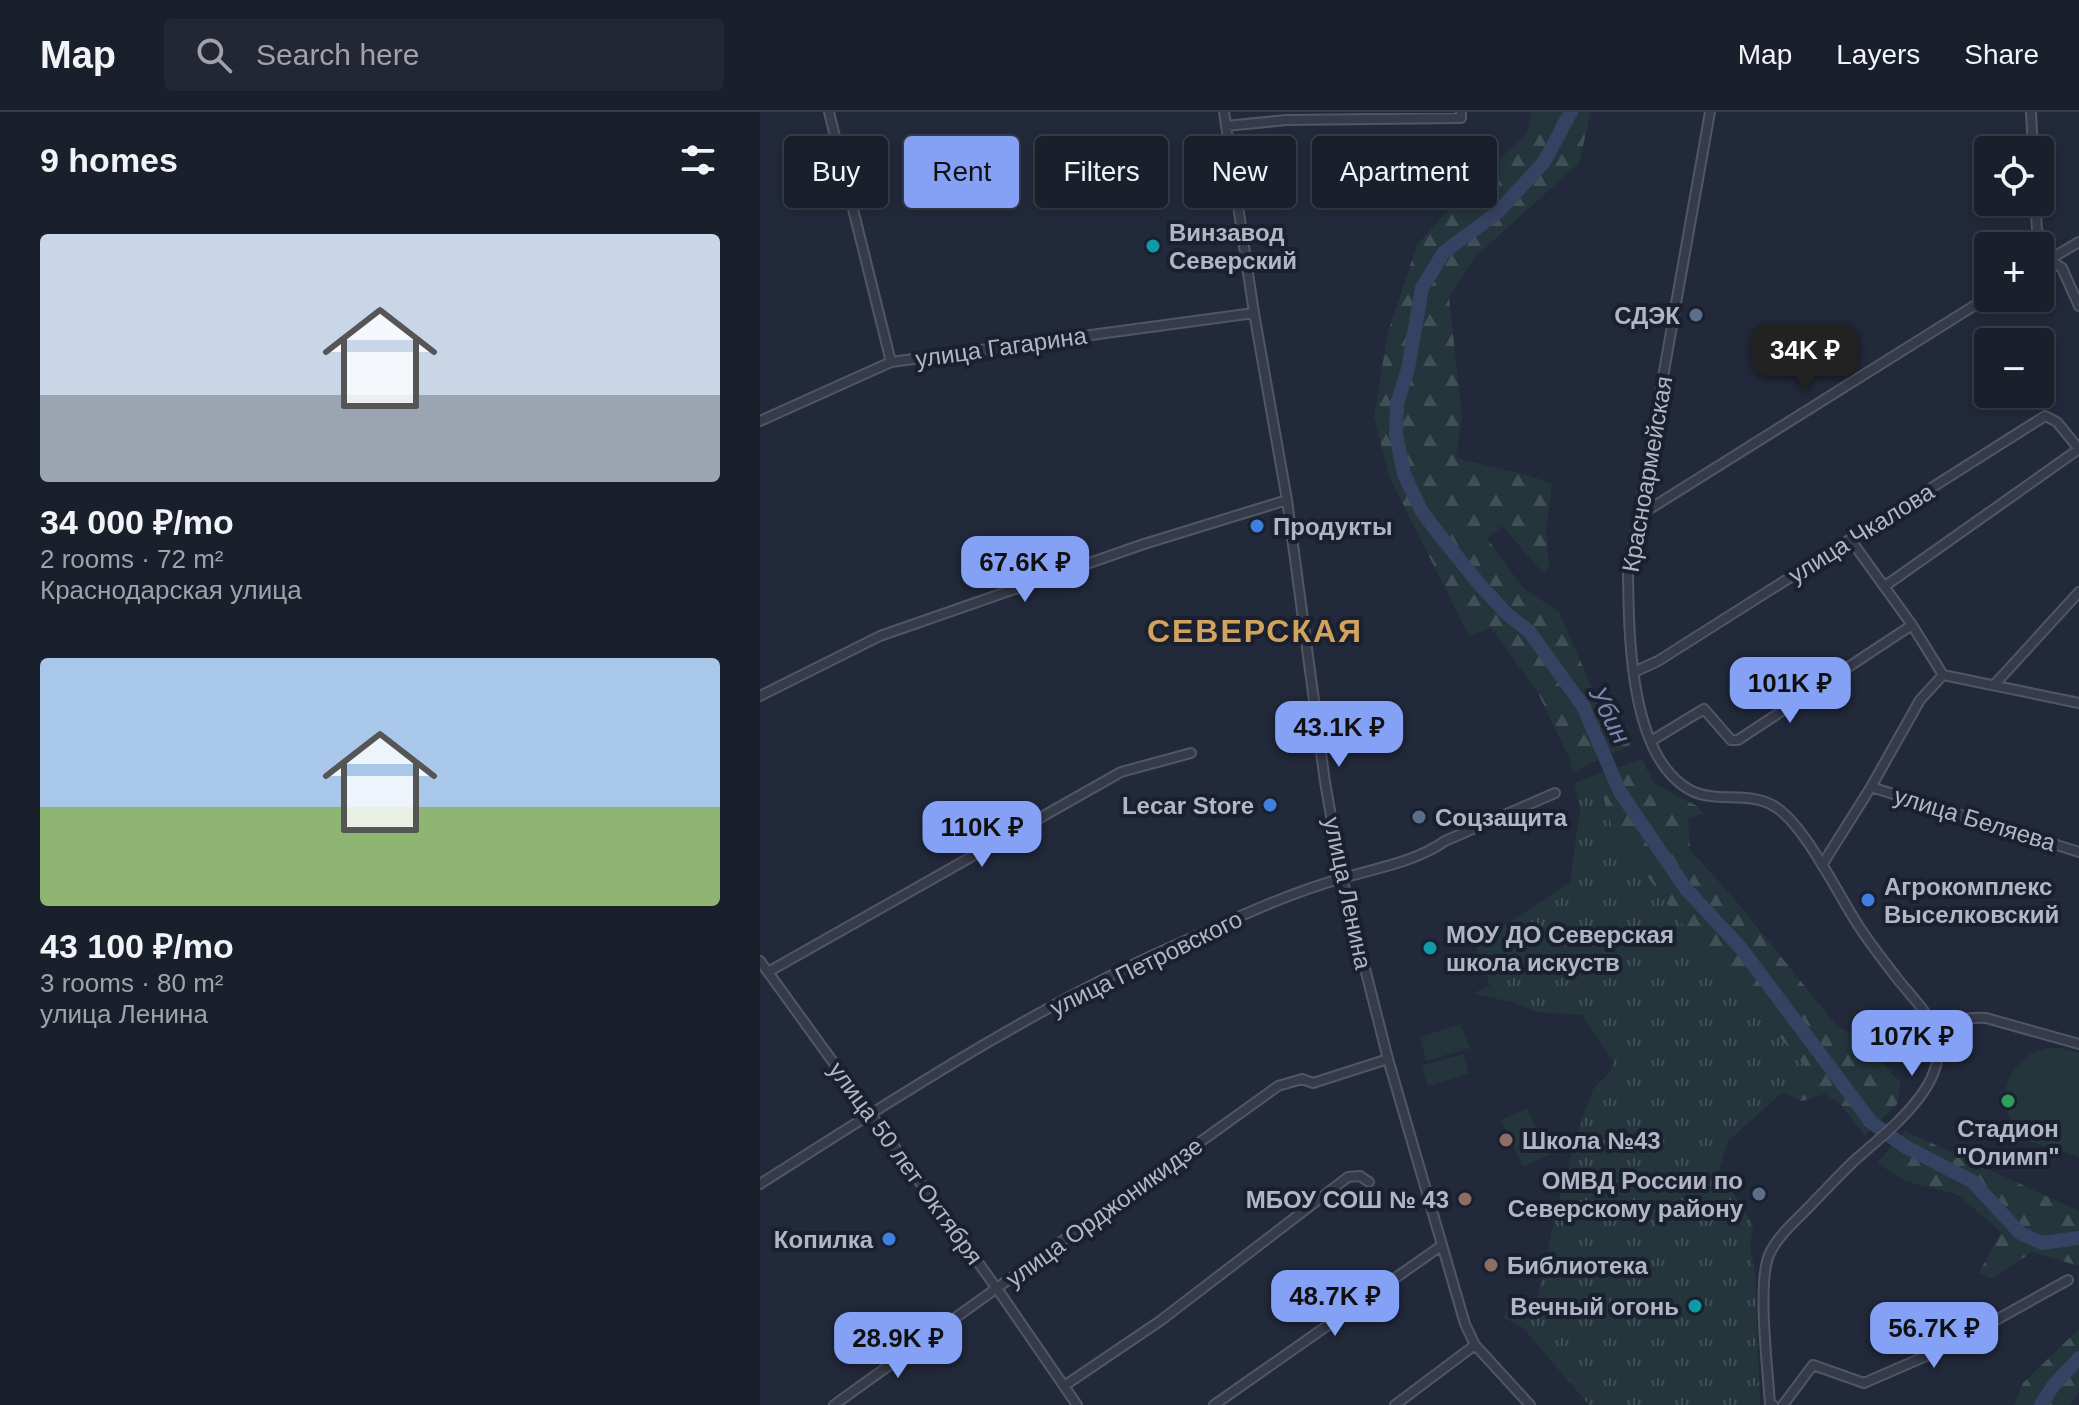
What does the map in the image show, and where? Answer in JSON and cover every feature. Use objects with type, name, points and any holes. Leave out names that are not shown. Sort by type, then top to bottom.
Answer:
[{"type":"street","points":[[829,112],[891,362]]},
{"type":"street","name":"улица Ленина","points":[[1224,112],[1254,313],[1287,500],[1325,782],[1342,878],[1388,1059],[1470,1338],[1530,1405]]},
{"type":"street","points":[[1226,126],[1376,116],[1461,118],[1461,112]]},
{"type":"street","name":"Красноармейская","points":[[1710,112],[1628,574],[1629,638],[1645,726],[1657,756],[1674,780],[1704,795],[1760,800],[1774,805],[1790,818],[1861,930],[1937,1033]]},
{"type":"street","points":[[2031,112],[2032,136]]},
{"type":"street","points":[[2054,256],[2079,242]]},
{"type":"street","points":[[2054,262],[2062,268],[2079,306]]},
{"type":"street","points":[[1640,515],[1974,306]]},
{"type":"street","name":"улица Гагарина","points":[[760,421],[891,362],[1254,313]]},
{"type":"street","name":"улица Чкалова","points":[[1634,672],[1658,661],[2045,416],[2057,422],[2079,449]]},
{"type":"street","points":[[1885,586],[2079,449]]},
{"type":"street","points":[[760,696],[880,636],[1144,544],[1287,500]]},
{"type":"street","points":[[1850,539],[1912,625],[1943,675],[2079,703]]},
{"type":"street","points":[[1995,684],[2079,592]]},
{"type":"street","points":[[1651,741],[1704,709],[1731,740],[1738,740],[1912,625]]},
{"type":"street","points":[[1822,865],[1920,700],[1943,675]]},
{"type":"street","points":[[768,972],[1121,772],[1191,753]]},
{"type":"street","name":"улица Беляева","points":[[1871,787],[2079,852]]},
{"type":"street","name":"улица Петровского","points":[[760,1184],[871,1114],[1079,993],[1178,944],[1342,878],[1369,873],[1433,849],[1555,793]]},
{"type":"street","name":"улица 50 лет Октября","points":[[760,961],[998,1290],[1077,1405]]},
{"type":"street","points":[[1771,1405],[1763,1282],[1768,1256],[1792,1224],[1855,1160],[1895,1125],[1928,1084],[1938,1060],[1937,1033],[1957,1020],[1971,1016],[2079,1044]]},
{"type":"street","name":"улица Орджоникидзе","points":[[834,1405],[1278,1086],[1302,1079],[1313,1083],[1388,1059]]},
{"type":"street","points":[[1064,1386],[1160,1321],[1348,1177],[1360,1176],[1369,1182]]},
{"type":"street","points":[[1214,1405],[1441,1246]]},
{"type":"street","points":[[1783,1405],[1813,1365],[1864,1383],[1949,1346],[2068,1280]]},
{"type":"street","points":[[1395,1405],[1475,1345]]},
{"type":"green space","points":[[1531,112],[1591,112],[1579,163],[1475,257],[1449,297],[1462,416],[1456,458],[1552,484],[1546,528],[1549,566],[1543,573],[1502,526],[1487,538],[1523,588],[1559,612],[1606,720],[1627,726],[1630,745],[1572,772],[1570,760],[1537,691],[1491,628],[1469,636],[1389,476],[1374,416],[1388,332],[1417,245],[1450,208],[1497,208],[1497,161],[1527,134]]},
{"type":"green space","points":[[1641,759],[1655,784],[1697,806],[1704,814],[1688,818],[1690,850],[1732,896],[1837,1026],[1868,1042],[1895,1078],[1901,1080],[1897,1104],[1865,1136],[1840,1104],[1825,1094],[1802,1101],[1782,1093],[1808,1070],[1686,930],[1612,828],[1601,790],[1593,776]]},
{"type":"green space","points":[[1593,776],[1601,790],[1612,828],[1686,930],[1808,1070],[1728,1141],[1719,1171],[1753,1224],[1750,1249],[1755,1272],[1760,1405],[1589,1405],[1522,1327],[1504,1318],[1510,1298],[1536,1302],[1560,1196],[1583,1117],[1594,1088],[1614,1063],[1582,1015],[1537,1012],[1473,993],[1490,986],[1472,934],[1507,924],[1570,882],[1580,809],[1574,783]]},
{"type":"green space","points":[[1461,1024],[1470,1048],[1426,1061],[1420,1037]]},
{"type":"green space","points":[[2046,1048],[2079,1053],[2079,1157],[2018,1138],[2020,1133],[2011,1121],[2007,1108],[2005,1095],[2013,1072],[2032,1054]]},
{"type":"green space","points":[[1463,1054],[1469,1074],[1428,1086],[1422,1065]]},
{"type":"green space","points":[[1527,1108],[1549,1155],[1523,1167],[1501,1120]]},
{"type":"green space","points":[[1905,1131],[2079,1211],[2079,1266],[2032,1252],[1992,1279],[1979,1273],[2001,1232],[1957,1194],[1905,1181],[1877,1163]]},
{"type":"green space","points":[[2079,1329],[2079,1392],[2070,1405],[2014,1405],[2023,1383]]},
{"type":"waterway","name":"Убин","points":[[1571,112],[1544,162],[1498,212],[1444,252],[1422,288],[1408,369],[1397,404],[1396,434],[1404,474],[1421,510],[1438,533],[1480,585],[1508,615],[1529,631],[1583,706],[1620,792],[1686,889],[1740,947],[1871,1122],[1904,1146],[1972,1181],[2020,1233],[2042,1243],[2079,1238]]},
{"type":"waterway","name":"Убин","points":[[2041,1405],[2053,1386],[2079,1358]]},
{"type":"place","name":"Винзавод Северский","points":[[1153,246]]},
{"type":"place","name":"СДЭК","points":[[1696,315]]},
{"type":"place","name":"Продукты","points":[[1257,526]]},
{"type":"place","name":"Lecar Store","points":[[1270,805]]},
{"type":"place","name":"Соцзащита","points":[[1419,817]]},
{"type":"place","name":"Агрокомплекс Выселковский","points":[[1868,900]]},
{"type":"place","name":"МОУ ДО Северская школа искуств","points":[[1430,948]]},
{"type":"place","name":"Стадион \"Олимп\"","points":[[2008,1101]]},
{"type":"place","name":"Школа №43","points":[[1506,1140]]},
{"type":"place","name":"ОМВД России по Северскому району","points":[[1759,1194]]},
{"type":"place","name":"МБОУ СОШ № 43","points":[[1465,1199]]},
{"type":"place","name":"Копилка","points":[[889,1239]]},
{"type":"place","name":"Библиотека","points":[[1491,1265]]},
{"type":"place","name":"Вечный огонь","points":[[1695,1306]]},
{"type":"district","name":"СЕВЕРСКАЯ","points":[[1255,631]]}]
